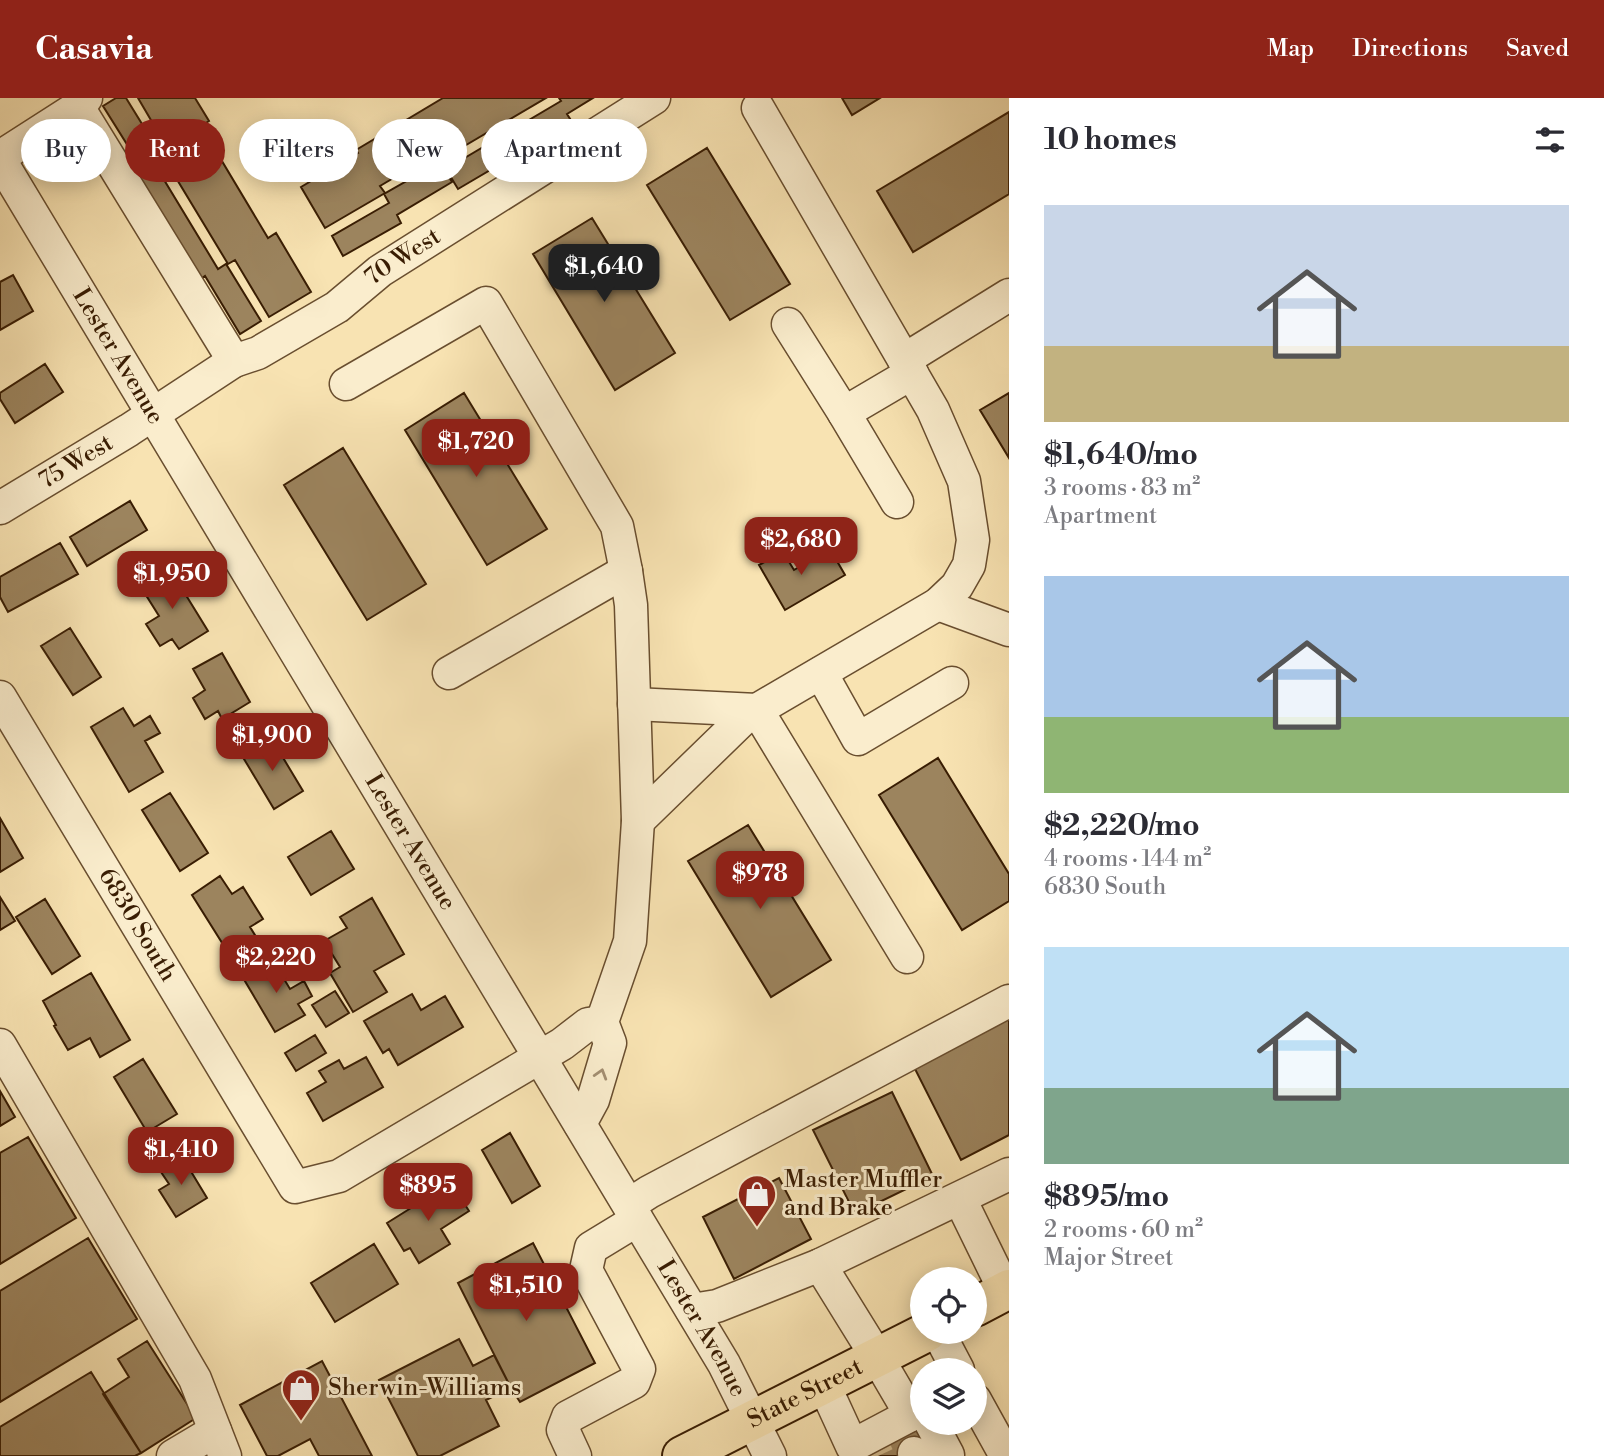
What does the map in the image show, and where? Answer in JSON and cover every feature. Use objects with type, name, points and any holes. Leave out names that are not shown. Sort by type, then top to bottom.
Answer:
[{"type":"main road","name":"State Street","points":[[682,1456],[910,1340]]},
{"type":"street","name":"70 West","points":[[152,414],[234,361],[258,353],[337,307],[380,271],[654,98]]},
{"type":"street","points":[[0,159],[82,103],[234,361]]},
{"type":"street","points":[[638,821],[745,717],[938,604],[957,586],[969,565],[973,540],[964,481],[933,410],[758,108]]},
{"type":"street","name":"Lester Avenue","points":[[0,159],[692,1310],[724,1364],[770,1456]]},
{"type":"street","points":[[844,413],[1009,295]]},
{"type":"street","points":[[346,384],[486,303],[617,526],[631,606],[638,821],[630,941],[602,1021],[610,1043],[593,1100],[580,1124]]},
{"type":"street","points":[[788,324],[897,502]]},
{"type":"street","name":"75 West","points":[[0,508],[152,414]]},
{"type":"street","points":[[449,673],[626,571]]},
{"type":"street","points":[[938,604],[1009,630]]},
{"type":"street","points":[[821,673],[858,739],[952,683]]},
{"type":"street","name":"6830 South","points":[[0,697],[295,1187],[339,1176],[538,1057]]},
{"type":"street","points":[[635,704],[757,710]]},
{"type":"street","points":[[757,710],[907,957]]},
{"type":"street","points":[[575,1456],[563,1430],[568,1417],[634,1382],[639,1369],[586,1270],[591,1248],[633,1213],[649,1192],[1009,1001]]},
{"type":"street","points":[[538,1057],[562,1044],[588,1024],[602,1021]]},
{"type":"street","points":[[0,1045],[195,1379],[220,1443],[173,1456]]},
{"type":"street","points":[[692,1310],[717,1306],[820,1265],[1009,1174]]},
{"type":"street","points":[[960,1199],[996,1296]]},
{"type":"street","points":[[820,1265],[877,1357],[910,1424]]},
{"type":"street","points":[[824,1385],[857,1446],[910,1431]]},
{"type":"street","points":[[987,1422],[1006,1456]]},
{"type":"street","points":[[920,1435],[948,1455],[946,1456]]},
{"type":"building","points":[[116,98],[126,98],[139,119],[125,119],[125,141],[103,106]]},
{"type":"building","points":[[138,98],[195,98],[208,119],[150,119]]},
{"type":"building","points":[[443,98],[546,98],[510,119],[481,119],[481,136],[467,145],[467,119],[408,119]]},
{"type":"building","points":[[559,98],[593,98],[567,114],[570,119],[531,119],[561,101]]},
{"type":"building","points":[[842,98],[880,98],[852,115]]},
{"type":"building","points":[[1009,112],[1009,194],[913,252],[877,191]]},
{"type":"building","points":[[372,140],[372,182],[387,182],[380,186],[385,193],[325,228],[301,187],[309,182],[358,182],[358,149]]},
{"type":"building","points":[[481,148],[481,175],[458,189],[454,182],[467,182],[467,157]]},
{"type":"building","points":[[707,148],[790,284],[730,320],[647,185]]},
{"type":"building","points":[[225,166],[268,238],[276,233],[311,292],[269,317],[235,260],[228,264],[179,182],[225,182]]},
{"type":"building","points":[[139,182],[165,182],[218,269],[226,264],[261,321],[240,334],[205,276],[198,281]]},
{"type":"building","points":[[405,182],[452,182],[397,215],[401,223],[343,256],[332,236],[389,203],[384,194]]},
{"type":"building","points":[[592,218],[675,353],[615,390],[533,254]]},
{"type":"building","points":[[13,275],[33,311],[0,330],[0,282]]},
{"type":"building","points":[[45,364],[63,392],[15,423],[0,399],[0,393]]},
{"type":"building","points":[[464,393],[547,529],[487,565],[405,430]]},
{"type":"building","points":[[1009,393],[1009,458],[980,410]]},
{"type":"building","points":[[343,448],[426,584],[367,620],[284,485]]},
{"type":"building","points":[[130,501],[147,530],[87,566],[70,537]]},
{"type":"building","points":[[60,543],[78,574],[8,612],[0,597],[0,577]]},
{"type":"building","points":[[830,549],[845,575],[785,610],[759,565],[783,552],[794,570]]},
{"type":"building","points":[[168,566],[208,631],[179,649],[172,639],[160,646],[146,624],[159,616],[139,584]]},
{"type":"building","points":[[70,628],[101,677],[73,695],[41,646]]},
{"type":"building","points":[[222,653],[250,702],[222,719],[218,711],[205,719],[193,698],[205,690],[193,669]]},
{"type":"building","points":[[123,708],[134,726],[150,716],[160,733],[145,741],[163,772],[129,792],[91,727]]},
{"type":"building","points":[[270,736],[303,791],[274,809],[241,754]]},
{"type":"building","points":[[938,758],[1009,874],[1009,901],[962,930],[879,795]]},
{"type":"building","points":[[170,793],[208,853],[180,871],[142,810]]},
{"type":"building","points":[[0,818],[23,858],[0,872]]},
{"type":"building","points":[[748,825],[831,960],[771,997],[688,861]]},
{"type":"building","points":[[331,831],[354,869],[311,895],[288,857]]},
{"type":"building","points":[[220,876],[232,894],[243,887],[263,919],[250,927],[258,940],[231,957],[192,895]]},
{"type":"building","points":[[0,897],[15,921],[0,930]]},
{"type":"building","points":[[372,898],[404,954],[374,971],[387,992],[353,1012],[330,973],[340,967],[324,941],[347,928],[340,917]]},
{"type":"building","points":[[45,899],[80,956],[52,974],[16,917]]},
{"type":"building","points":[[272,959],[290,989],[304,981],[312,996],[298,1004],[305,1015],[275,1032],[242,976]]},
{"type":"building","points":[[91,973],[130,1040],[100,1057],[90,1038],[68,1050],[43,1001]]},
{"type":"building","points":[[335,991],[349,1013],[326,1027],[312,1005]]},
{"type":"building","points":[[412,994],[421,1010],[445,996],[463,1027],[398,1065],[389,1049],[383,1053],[364,1021]]},
{"type":"building","points":[[1009,1017],[1009,1135],[961,1160],[913,1065]]},
{"type":"building","points":[[315,1035],[326,1053],[296,1071],[285,1053]]},
{"type":"building","points":[[366,1057],[383,1087],[323,1121],[307,1093],[326,1082],[319,1071],[339,1060],[344,1069]]},
{"type":"building","points":[[143,1059],[177,1114],[147,1132],[114,1077]]},
{"type":"building","points":[[0,1091],[15,1117],[0,1126]]},
{"type":"building","points":[[892,1092],[933,1176],[855,1214],[813,1130]]},
{"type":"building","points":[[510,1133],[540,1186],[512,1203],[482,1150]]},
{"type":"building","points":[[28,1137],[76,1218],[0,1264],[0,1153]]},
{"type":"building","points":[[181,1155],[207,1198],[176,1217],[159,1190],[169,1184],[159,1169]]},
{"type":"building","name":"Master Muffler and Brake","points":[[779,1178],[811,1239],[734,1279],[703,1217]]},
{"type":"building","points":[[451,1183],[469,1211],[441,1229],[450,1244],[419,1263],[410,1248],[404,1251],[387,1223]]},
{"type":"building","points":[[88,1238],[137,1319],[0,1402],[0,1291]]},
{"type":"building","points":[[533,1243],[595,1363],[520,1402],[458,1283]]},
{"type":"building","points":[[374,1244],[398,1284],[335,1322],[311,1283]]},
{"type":"building","points":[[459,1339],[473,1366],[494,1355],[511,1388],[486,1400],[499,1426],[440,1456],[418,1456],[379,1380]]},
{"type":"building","points":[[147,1341],[196,1418],[141,1453],[103,1394],[129,1377],[118,1359]]},
{"type":"building","name":"Sherwin-Williams","points":[[322,1361],[372,1456],[319,1456],[310,1439],[278,1456],[267,1456],[240,1405]]},
{"type":"building","points":[[91,1372],[141,1453],[135,1456],[0,1456],[0,1427]]},
{"type":"building","points":[[910,1424],[910,1435],[928,1435],[933,1444],[909,1456],[847,1456]]},
{"type":"tunnel","points":[[872,1443],[878,1456]]},
{"type":"place","name":"Master Muffler and Brake","points":[[757,1228]]},
{"type":"place","name":"Sherwin-Williams","points":[[301,1422]]}]
